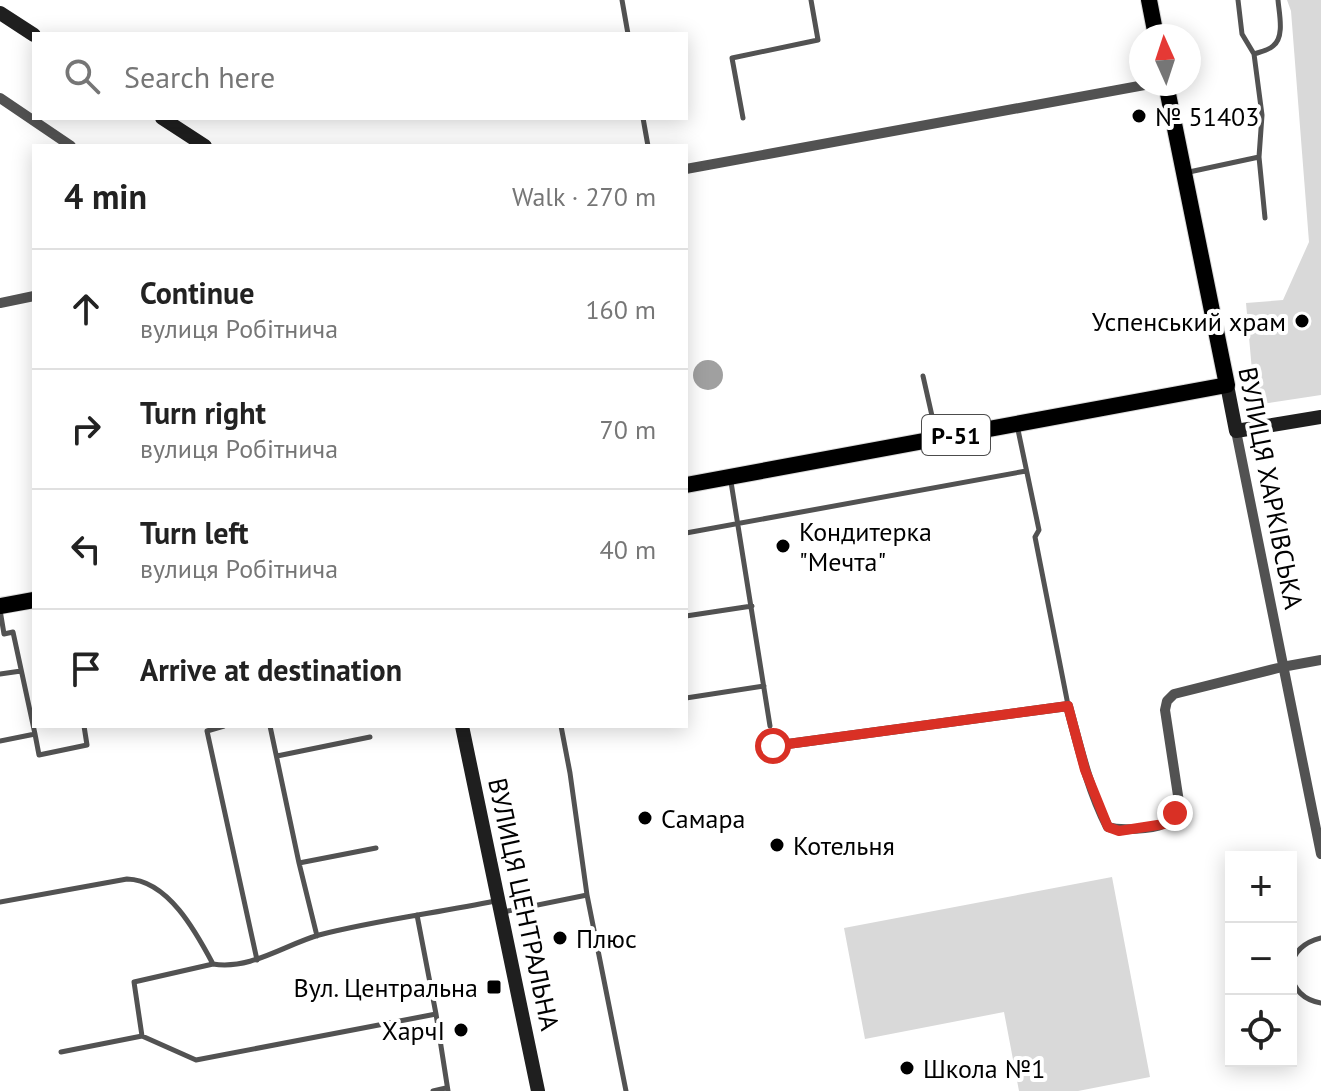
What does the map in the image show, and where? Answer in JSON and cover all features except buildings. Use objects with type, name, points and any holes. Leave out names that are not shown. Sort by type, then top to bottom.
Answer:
[{"type":"main road","points":[[1149,0],[1154,24]]},
{"type":"main road","name":"ВУЛИЦЯ ХАРКІВСЬКА","points":[[1168,96],[1227,385]]},
{"type":"main road","name":"Р-51","points":[[688,485],[1227,385]]},
{"type":"main road","points":[[0,608],[32,600]]},
{"type":"street","points":[[0,13],[32,34]]},
{"type":"street","points":[[688,169],[1129,88]]},
{"type":"street","points":[[0,98],[32,120]]},
{"type":"street","points":[[33,120],[68,144]]},
{"type":"street","points":[[165,120],[202,144]]},
{"type":"street","points":[[0,303],[32,296]]},
{"type":"street","name":"ВУЛИЦЯ ХАРКІВСЬКА","points":[[1227,385],[1321,854]]},
{"type":"street","points":[[1236,431],[1321,417]]},
{"type":"street","points":[[773,746],[1068,706],[1085,770],[1108,827],[1119,831],[1164,824],[1175,813],[1179,802],[1165,710],[1167,701],[1174,694],[1321,660]]},
{"type":"street","name":"ВУЛИЦЯ ЦЕНТРАЛЬНА","points":[[462,728],[538,1091]]},
{"type":"lane","points":[[622,0],[628,32]]},
{"type":"lane","points":[[743,118],[732,58],[818,40],[811,0]]},
{"type":"lane","points":[[1238,0],[1242,34],[1254,54],[1262,115],[1259,157],[1265,218]]},
{"type":"lane","points":[[1254,54],[1272,48],[1279,37],[1278,0]]},
{"type":"lane","points":[[643,120],[648,144]]},
{"type":"lane","points":[[1184,173],[1259,157]]},
{"type":"lane","points":[[923,376],[937,439]]},
{"type":"lane","points":[[1016,424],[1039,530],[1035,537],[1068,706]]},
{"type":"lane","points":[[688,533],[1026,471]]},
{"type":"lane","points":[[731,477],[770,726]]},
{"type":"lane","points":[[688,616],[752,606]]},
{"type":"lane","points":[[0,608],[4,634],[13,632],[32,720]]},
{"type":"lane","points":[[0,674],[21,671]]},
{"type":"lane","points":[[688,698],[764,686]]},
{"type":"lane","points":[[34,728],[39,755],[87,745],[84,728]]},
{"type":"lane","points":[[217,728],[207,731],[257,960]]},
{"type":"lane","points":[[270,728],[317,936]]},
{"type":"lane","points":[[561,728],[587,895],[626,1091]]},
{"type":"lane","points":[[0,741],[35,734]]},
{"type":"lane","points":[[277,756],[370,737]]},
{"type":"lane","points":[[299,863],[376,848]]},
{"type":"lane","points":[[0,902],[138,879],[151,884],[192,926],[213,964]]},
{"type":"lane","points":[[142,1036],[134,982],[213,964],[223,966],[257,960],[317,936],[417,915],[587,895]]},
{"type":"lane","points":[[417,915],[447,1090],[433,1091]]},
{"type":"lane","points":[[1297,951],[1307,942],[1321,938]]},
{"type":"lane","points":[[1297,990],[1307,999],[1321,1003]]},
{"type":"lane","points":[[61,1052],[142,1036],[196,1060],[436,1014]]},
{"type":"shaded area","points":[[1287,0],[1321,0],[1321,395],[1255,405],[1246,303],[1283,300],[1309,242],[1291,11]]},
{"type":"shaded area","points":[[708,360],[719,364],[723,375],[719,386],[708,390],[697,386],[693,375],[697,364]]},
{"type":"shaded area","points":[[1112,877],[1150,1077],[1078,1091],[1019,1091],[1004,1012],[865,1039],[844,928]]},
{"type":"place","name":"№ 51403","points":[[1139,116]]},
{"type":"place","name":"Успенський храм","points":[[1302,321]]},
{"type":"place","name":"Кондитерка \"Мечта\"","points":[[783,546]]},
{"type":"place","name":"Самара","points":[[645,818]]},
{"type":"place","name":"Котельня","points":[[777,845]]},
{"type":"place","name":"Плюс","points":[[560,938]]},
{"type":"place","name":"Вул. Центральна","points":[[494,987]]},
{"type":"place","name":"ХарчI","points":[[461,1030]]},
{"type":"place","name":"Школа №1","points":[[907,1068]]},
{"type":"route","points":[[773,746],[1068,706],[1085,770],[1108,827],[1119,831],[1164,824],[1175,813]]}]
